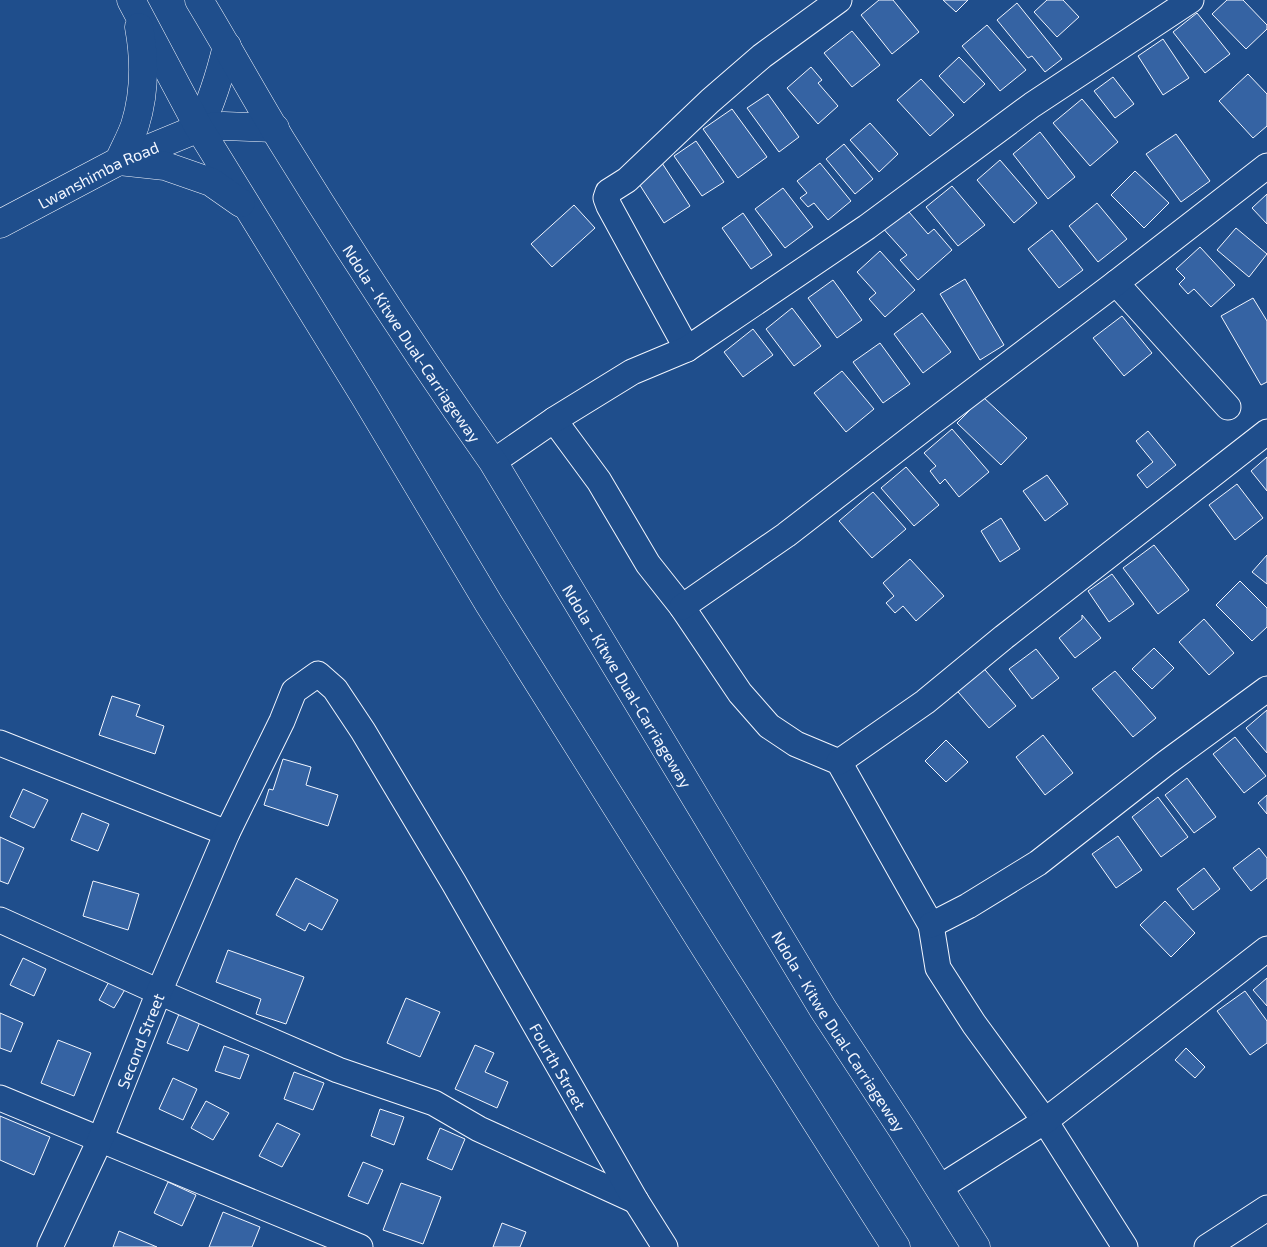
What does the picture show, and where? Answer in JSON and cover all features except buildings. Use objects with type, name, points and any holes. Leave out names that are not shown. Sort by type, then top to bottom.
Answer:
[{"type":"main road","name":"Ndola - Kitwe Dual-Carriageway","points":[[199,0],[275,128],[365,272],[433,377],[493,462],[823,1009],[976,1247]]},
{"type":"main road","points":[[133,4],[199,128],[490,604],[896,1247]]},
{"type":"main road","points":[[133,4],[143,48],[143,87],[135,125],[119,161],[165,166],[211,182],[248,207]]},
{"type":"main road","points":[[199,128],[210,106],[227,46]]},
{"type":"main road","name":"Lwanshimba Road","points":[[0,224],[119,161],[199,128],[224,126],[275,128]]},
{"type":"street","points":[[687,349],[609,206],[606,198],[608,192],[627,180],[710,101],[762,56],[839,0]]},
{"type":"street","points":[[493,462],[554,420],[632,372],[687,349],[867,227],[1032,105],[1190,0]]},
{"type":"street","points":[[682,607],[786,535],[1267,166]]},
{"type":"street","points":[[1116,283],[1228,406]]},
{"type":"street","points":[[554,420],[599,481],[648,564],[682,607],[740,693],[769,726],[796,744],[839,762],[931,925],[938,968],[974,1024],[1045,1121],[1125,1247]]},
{"type":"street","points":[[839,762],[925,702],[1004,637],[1267,432]]},
{"type":"street","name":"Second Street","points":[[50,1247],[100,1140],[159,992],[227,833],[294,691],[318,674],[336,689],[454,883]]},
{"type":"street","points":[[931,925],[1038,863],[1166,763],[1267,689]]},
{"type":"street","points":[[0,743],[227,833]]},
{"type":"street","name":"Fourth Street","points":[[454,883],[636,1201],[665,1247]]},
{"type":"street","points":[[0,920],[338,1070],[434,1103],[479,1129],[636,1201]]},
{"type":"street","points":[[939,1188],[1045,1121],[1267,949]]},
{"type":"street","points":[[0,1098],[360,1247]]},
{"type":"street","points":[[1207,1247],[1267,1208]]}]
